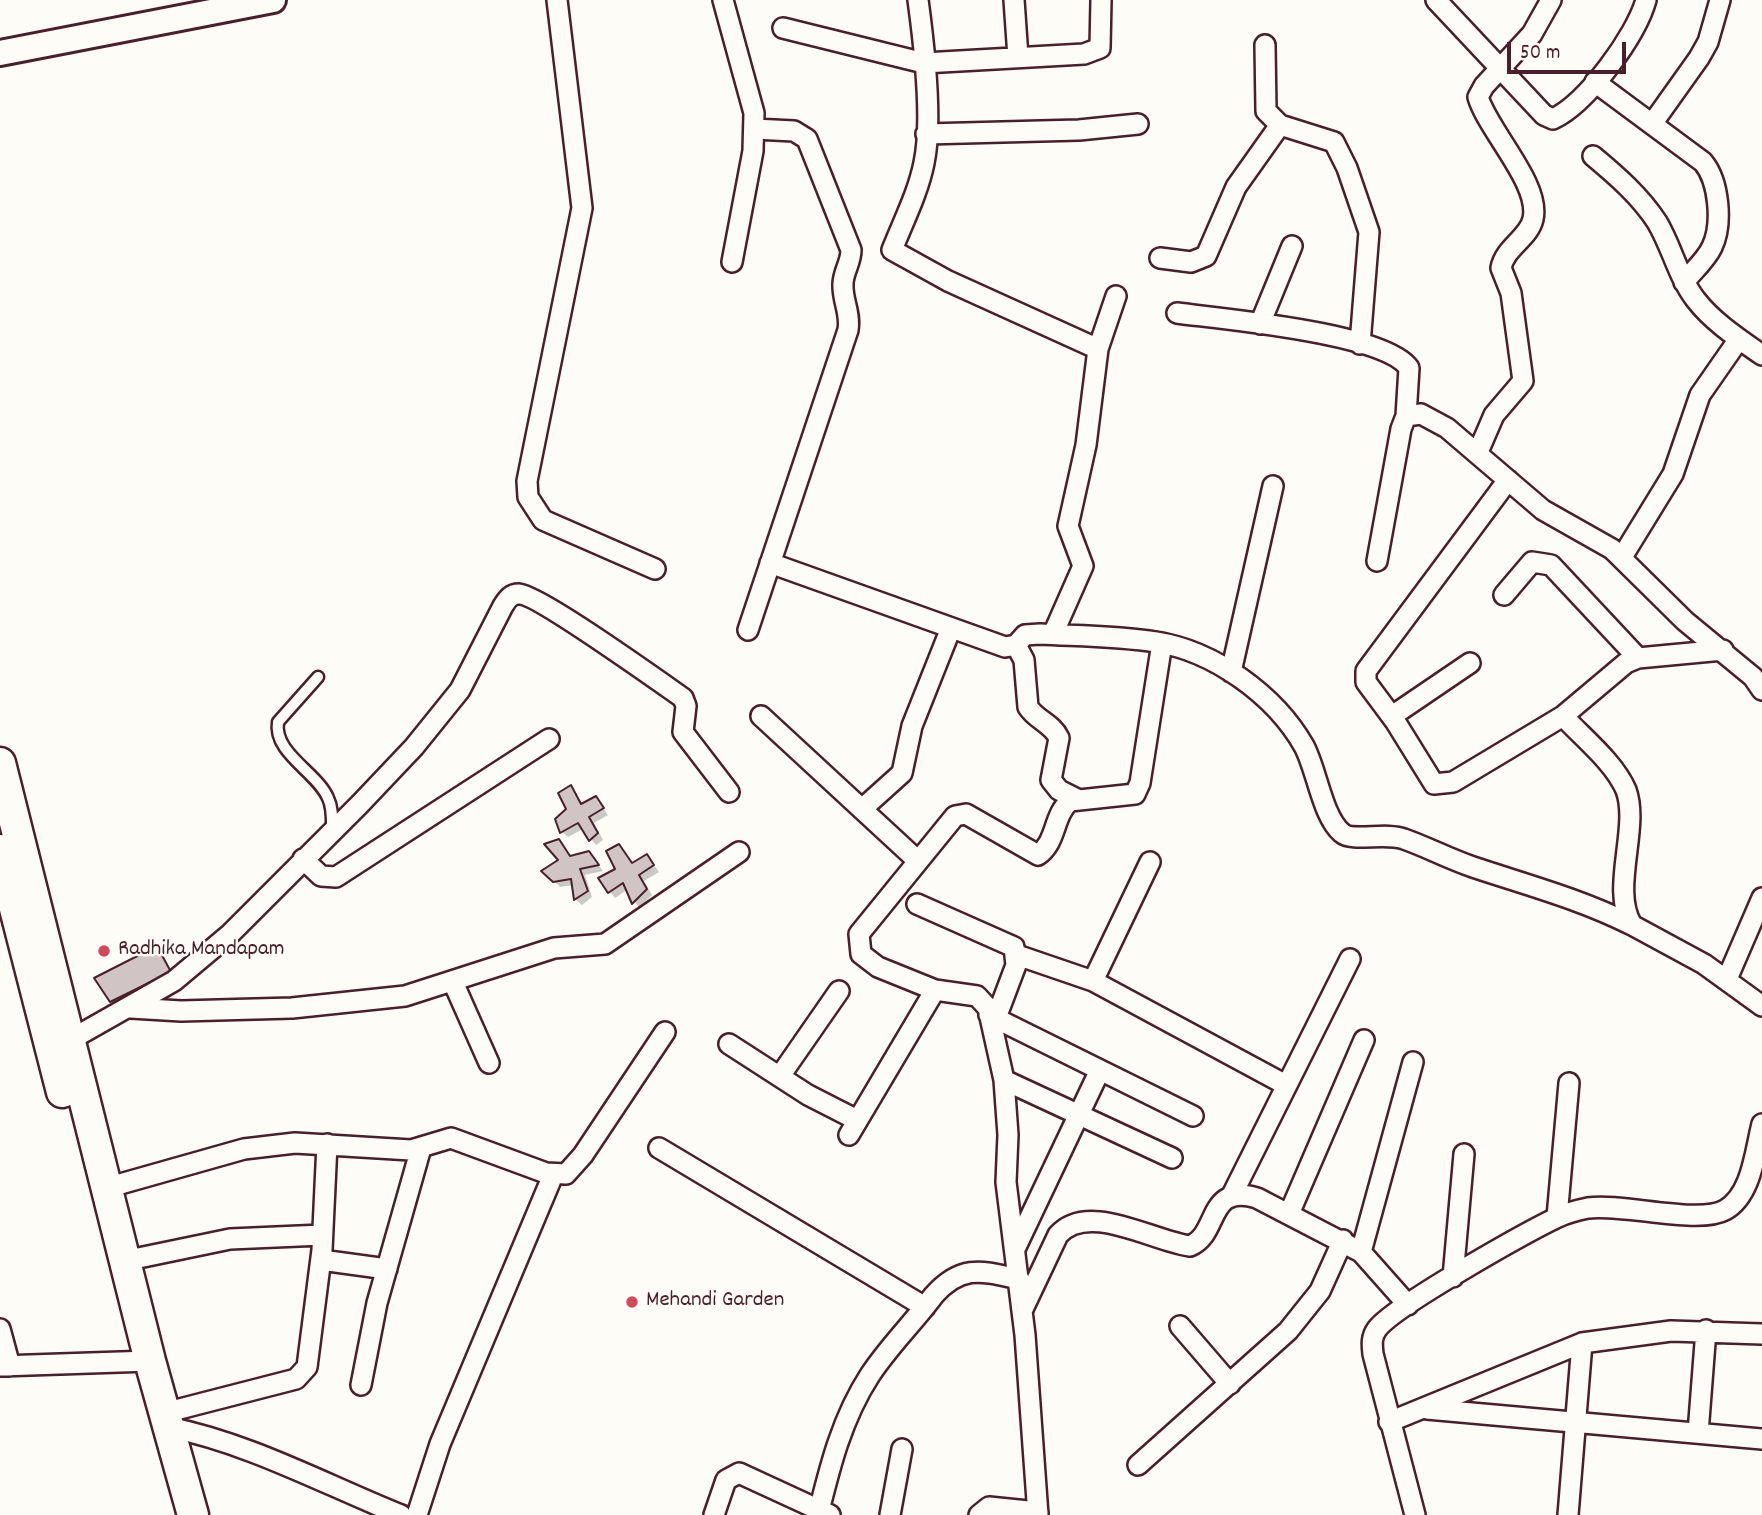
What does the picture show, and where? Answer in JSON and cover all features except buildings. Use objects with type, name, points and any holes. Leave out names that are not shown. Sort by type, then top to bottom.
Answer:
[{"type":"main road","points":[[0,762],[17,910],[70,1040],[124,1261],[140,1361],[166,1420],[193,1515]]},
{"type":"main road","points":[[0,850],[140,1361],[174,1515]]},
{"type":"street","points":[[0,53],[273,0]]},
{"type":"street","points":[[557,0],[582,208],[527,481],[528,497],[543,520],[655,569]]},
{"type":"street","points":[[723,0],[749,92],[754,129],[732,262]]},
{"type":"street","points":[[918,0],[924,62],[924,164],[892,250],[948,281],[1098,349]]},
{"type":"street","points":[[1014,0],[1018,57]]},
{"type":"street","points":[[783,29],[924,62],[1094,52],[1100,48],[1102,39],[1101,0]]},
{"type":"street","points":[[1436,0],[1500,71],[1544,115],[1553,119],[1595,82],[1632,33],[1646,0]]},
{"type":"street","points":[[1478,452],[1494,415],[1523,381],[1511,293],[1501,268],[1508,250],[1533,220],[1531,197],[1478,97],[1484,86],[1542,22],[1551,0]]},
{"type":"street","points":[[1651,124],[1708,42],[1720,0]]},
{"type":"street","points":[[1265,45],[1266,111],[1280,125],[1329,138],[1347,168],[1370,239],[1360,344]]},
{"type":"street","points":[[1595,82],[1703,162],[1713,177],[1716,227],[1712,247],[1684,282]]},
{"type":"street","points":[[926,134],[1079,130],[1138,124]]},
{"type":"street","points":[[1160,258],[1191,262],[1206,256],[1236,187],[1280,125]]},
{"type":"street","points":[[748,630],[848,330],[850,320],[843,281],[851,261],[851,250],[807,139],[794,131],[754,129]]},
{"type":"street","points":[[1593,156],[1630,188],[1656,222],[1684,282],[1697,301],[1739,339],[1762,355]]},
{"type":"street","points":[[1260,324],[1292,246]]},
{"type":"street","points":[[1053,635],[1083,566],[1068,526],[1086,445],[1098,349],[1116,296]]},
{"type":"street","points":[[1177,313],[1299,329],[1390,353],[1409,368],[1406,416],[1377,561]]},
{"type":"street","points":[[1622,557],[1668,484],[1700,395],[1739,339]]},
{"type":"street","points":[[1406,416],[1421,414],[1432,418],[1478,452],[1543,510],[1622,557],[1685,621],[1759,678]]},
{"type":"street","points":[[1508,480],[1366,671],[1366,682],[1392,716],[1427,778],[1434,784],[1453,782],[1563,716],[1612,673],[1638,658],[1723,650]]},
{"type":"street","points":[[1231,672],[1273,486]]},
{"type":"street","points":[[1504,594],[1532,562],[1547,563],[1558,571],[1638,658]]},
{"type":"street","points":[[770,563],[1004,647],[1016,645],[1025,635],[1053,635],[1162,643],[1194,653],[1231,672],[1269,703],[1293,730],[1309,756],[1326,803],[1342,833],[1350,838],[1394,835],[1473,867],[1564,894],[1632,925],[1727,979],[1762,1006]]},
{"type":"street","points":[[70,1040],[131,1008],[174,981],[230,934],[414,747],[448,707],[472,670],[503,606],[508,598],[516,594],[525,595],[567,620],[683,698],[687,706],[683,732],[729,792]]},
{"type":"street","points":[[862,809],[902,773],[912,726],[951,628]]},
{"type":"street","points":[[979,1515],[989,1507],[1038,1513],[1022,1310],[1006,1182],[1008,1135],[1004,1080],[992,1016],[982,999],[935,990],[878,967],[861,954],[859,934],[866,922],[955,816],[961,813],[1038,855],[1049,843],[1066,804],[1077,799],[1124,797],[1138,790],[1162,643]]},
{"type":"street","points":[[1016,645],[1024,660],[1028,707],[1032,714],[1052,727],[1059,738],[1051,780],[1059,790],[1077,799]]},
{"type":"street","points":[[1392,716],[1470,663]]},
{"type":"street","points":[[761,716],[918,860]]},
{"type":"street","points":[[1563,716],[1614,771],[1627,792],[1625,895],[1632,925]]},
{"type":"street","points":[[303,859],[321,876],[336,877],[549,739]]},
{"type":"street","points":[[131,1008],[181,1011],[292,1008],[405,996],[554,948],[605,944],[739,852]]},
{"type":"street","points":[[1093,981],[1150,862]]},
{"type":"street","points":[[1727,979],[1762,898]]},
{"type":"street","points":[[917,904],[1009,943],[1017,955],[1093,981],[1286,1085]]},
{"type":"street","points":[[992,1016],[1017,955]]},
{"type":"street","points":[[1231,1197],[1350,959]]},
{"type":"street","points":[[453,982],[489,1063]]},
{"type":"street","points":[[730,1044],[853,1127],[935,990]]},
{"type":"street","points":[[780,1076],[839,991]]},
{"type":"street","points":[[992,1016],[1194,1116]]},
{"type":"street","points":[[106,1188],[258,1146],[327,1144],[396,1150],[421,1148],[442,1140],[460,1140],[553,1175],[566,1174],[577,1162],[665,1032]]},
{"type":"street","points":[[1289,1214],[1364,1040]]},
{"type":"street","points":[[1361,1252],[1413,1062]]},
{"type":"street","points":[[1015,1249],[1100,1070]]},
{"type":"street","points":[[1004,1080],[1171,1158]]},
{"type":"street","points":[[1557,1217],[1569,1083]]},
{"type":"street","points":[[1415,1515],[1389,1422],[1372,1342],[1378,1328],[1408,1305],[1453,1277],[1557,1217],[1590,1208],[1717,1213],[1726,1210],[1755,1179],[1762,1124]]},
{"type":"street","points":[[166,1420],[303,1374],[311,1353],[321,1260],[327,1144]]},
{"type":"street","points":[[361,1385],[387,1269],[421,1148]]},
{"type":"street","points":[[659,1148],[925,1307]]},
{"type":"street","points":[[1453,1277],[1464,1154]]},
{"type":"street","points":[[417,1515],[440,1444],[553,1175]]},
{"type":"street","points":[[1022,1310],[1058,1235],[1066,1226],[1090,1220],[1190,1246],[1198,1240],[1219,1205],[1231,1197],[1248,1195],[1343,1240],[1361,1252],[1408,1305]]},
{"type":"street","points":[[124,1261],[230,1238],[322,1234]]},
{"type":"street","points":[[1138,1465],[1288,1331],[1314,1300],[1343,1240]]},
{"type":"street","points":[[321,1260],[387,1269]]},
{"type":"street","points":[[714,1515],[726,1480],[739,1473],[822,1513],[837,1443],[850,1409],[870,1375],[945,1283],[965,1273],[985,1272],[1019,1279]]},
{"type":"street","points":[[1180,1326],[1230,1384]]},
{"type":"street","points":[[0,1329],[5,1366],[140,1361]]},
{"type":"street","points":[[1389,1422],[1582,1343],[1671,1331],[1706,1330],[1762,1334]]},
{"type":"street","points":[[1698,1433],[1706,1330]]},
{"type":"street","points":[[1568,1515],[1582,1343]]},
{"type":"street","points":[[1422,1408],[1576,1424],[1762,1438]]},
{"type":"street","points":[[166,1420],[401,1515]]},
{"type":"street","points":[[890,1515],[902,1449]]},
{"type":"lane","points":[[318,677],[278,722],[276,730],[285,747],[325,791],[330,802],[332,831]]},
{"type":"place","name":"Radhika Mandapam","points":[[104,951]]},
{"type":"place","name":"Mehandi Garden","points":[[632,1302]]}]
